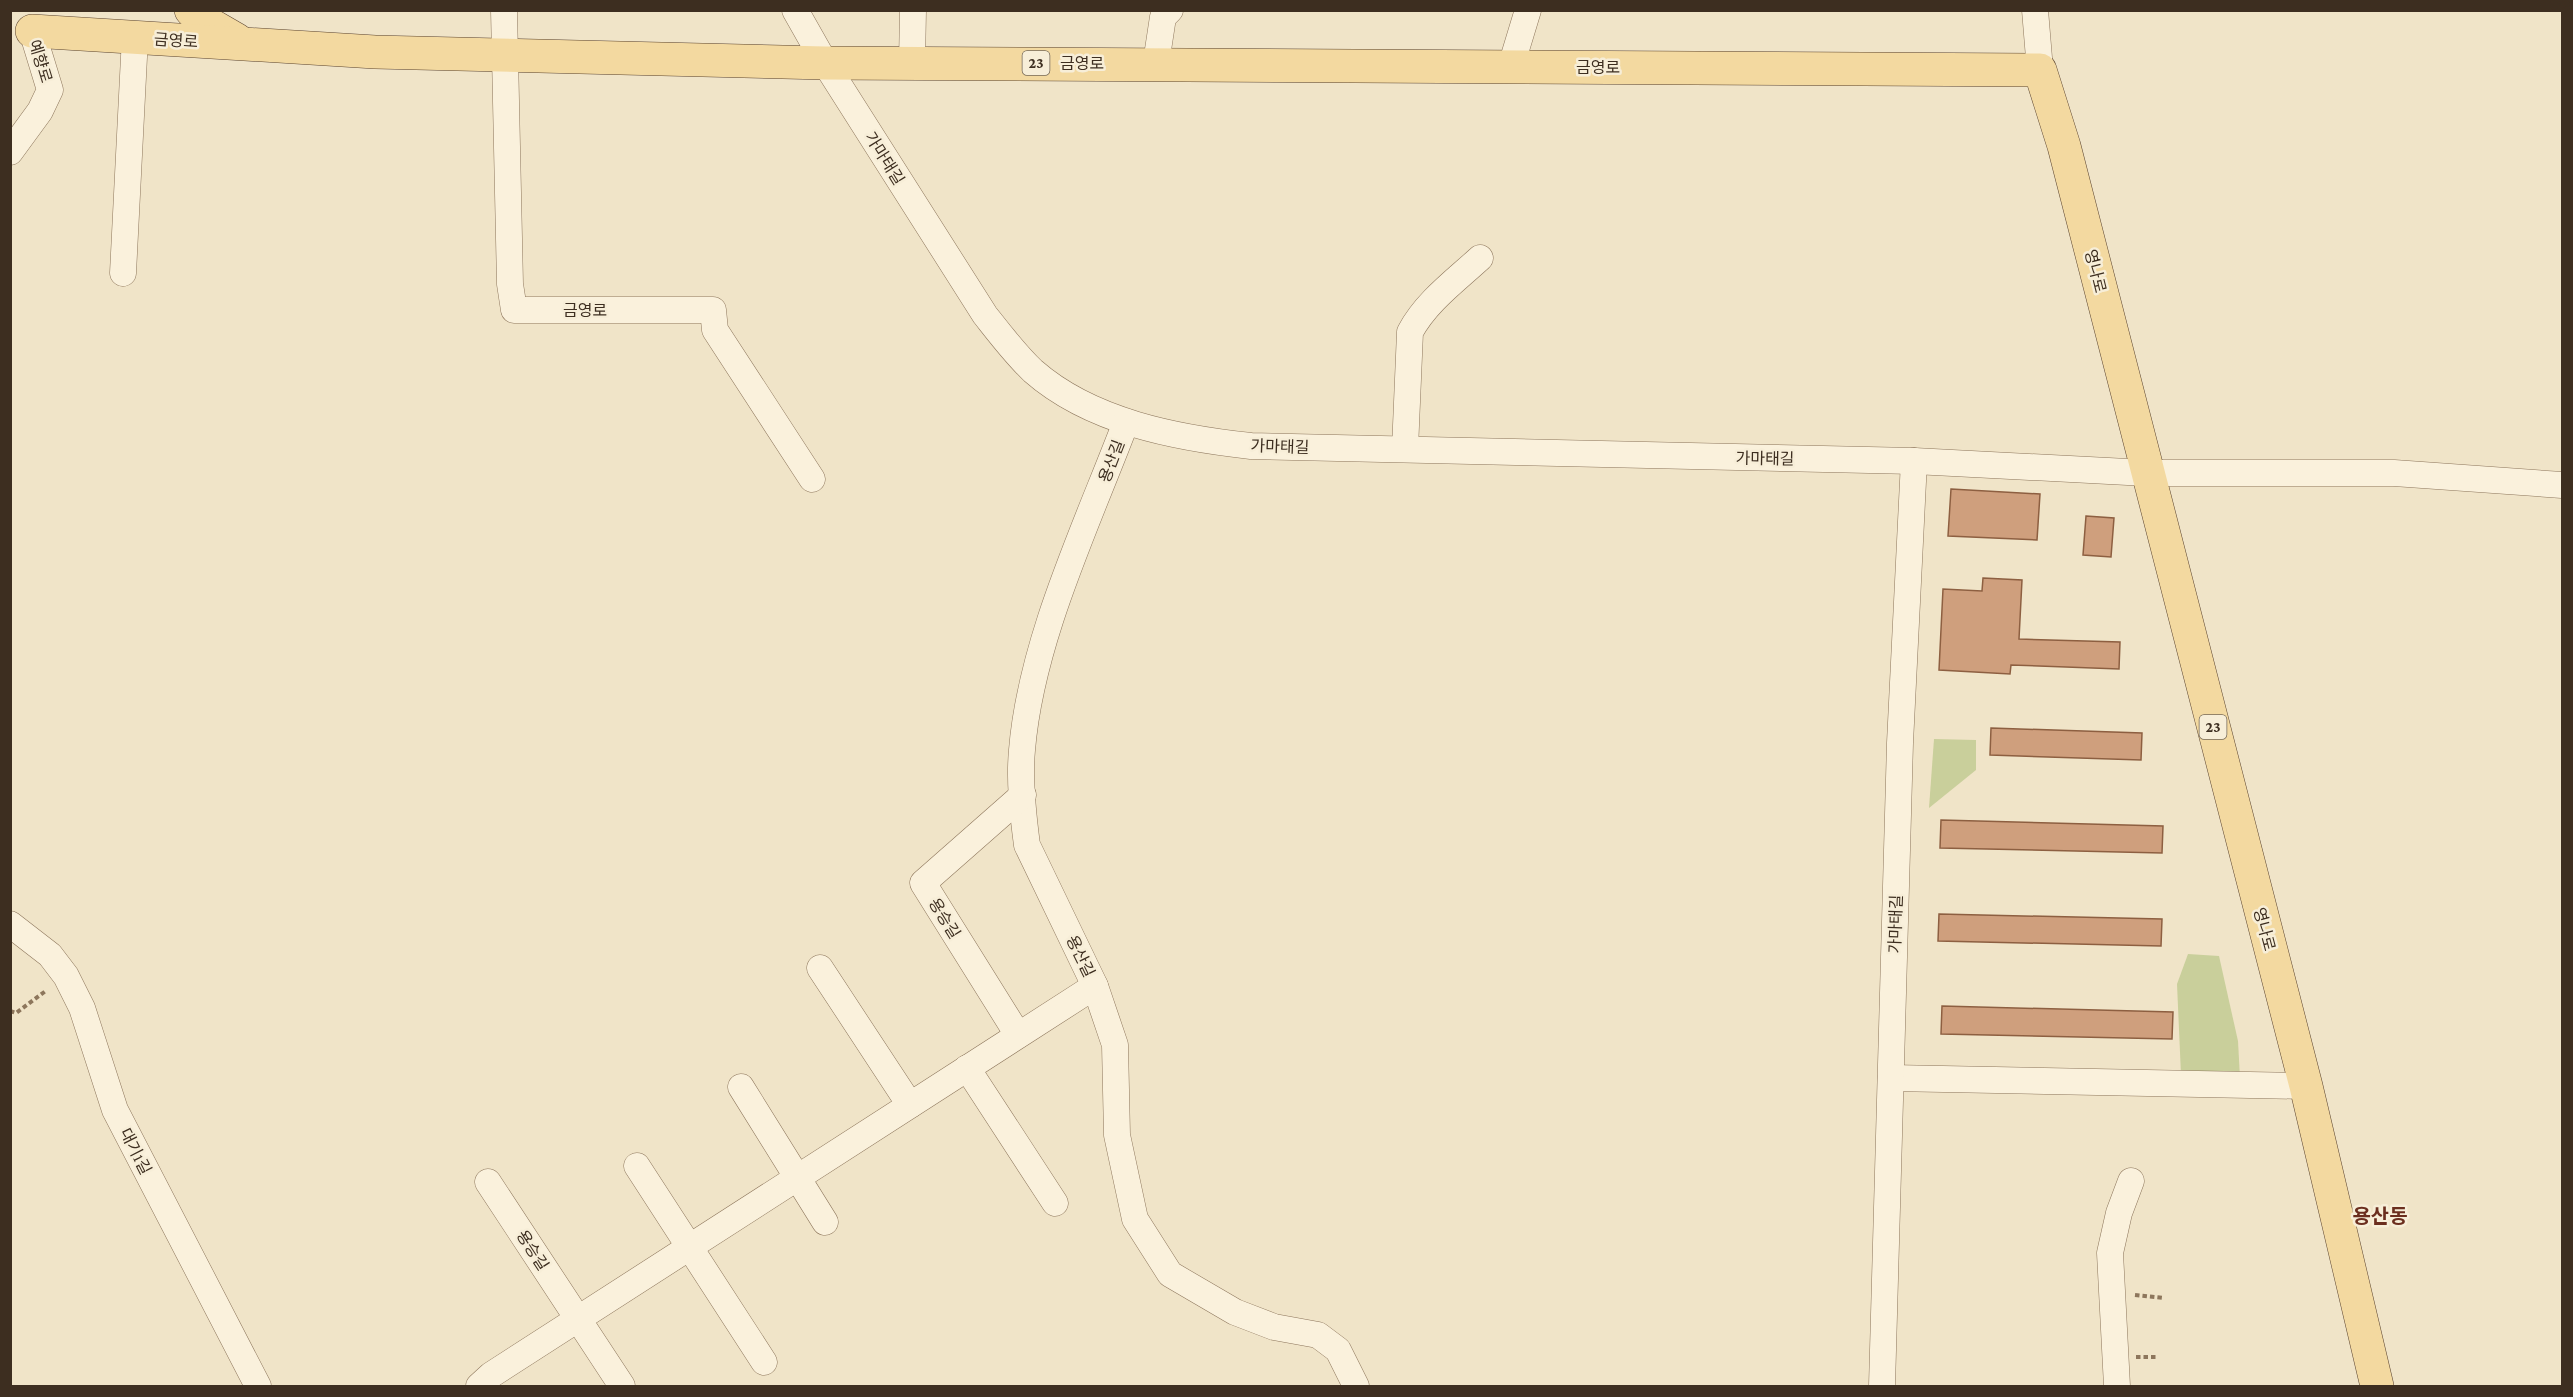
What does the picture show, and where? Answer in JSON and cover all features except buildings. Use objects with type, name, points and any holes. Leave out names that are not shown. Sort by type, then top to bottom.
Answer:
[{"type":"main road","points":[[191,10],[199,18],[244,44]]},
{"type":"main road","name":"금영로","points":[[31,28],[375,52],[825,63],[1156,63],[2040,70]]},
{"type":"main road","name":"영나로","points":[[2040,70],[2064,146],[2306,1086],[2377,1386]]},
{"type":"street","points":[[504,10],[506,56]]},
{"type":"street","name":"가마태길","points":[[795,10],[825,63],[985,315],[1012,349],[1033,371],[1053,385],[1096,409],[1126,422],[1198,440],[1251,446],[1914,461],[2147,473]]},
{"type":"street","points":[[912,63],[913,10]]},
{"type":"street","points":[[1156,63],[1163,17],[1170,10]]},
{"type":"street","points":[[1511,66],[1528,10]]},
{"type":"street","points":[[2035,10],[2040,70]]},
{"type":"street","name":"예향로","points":[[10,152],[40,111],[50,90],[31,28]]},
{"type":"street","name":"금영로","points":[[123,273],[135,37]]},
{"type":"street","name":"금영로","points":[[506,56],[510,284],[514,310],[713,310],[715,330],[812,479]]},
{"type":"street","points":[[1405,449],[1410,332],[1418,317],[1435,299],[1480,258]]},
{"type":"street","name":"용산길","points":[[1126,422],[1042,641],[1022,751],[1024,824],[1030,855],[1095,986],[1115,1045],[1117,1135],[1135,1219],[1170,1274],[1235,1312],[1274,1327],[1318,1335],[1338,1350],[1356,1386]]},
{"type":"street","name":"가마태길","points":[[1876,1380],[1891,1078],[1900,743],[1914,461]]},
{"type":"street","points":[[2147,473],[2394,473],[2562,484]]},
{"type":"street","name":"용승길","points":[[1018,1035],[923,883],[1023,795]]},
{"type":"street","name":"대기1길","points":[[10,924],[50,955],[66,976],[81,1008],[115,1110],[258,1386]]},
{"type":"street","points":[[820,968],[910,1105]]},
{"type":"street","points":[[478,1386],[491,1374],[1095,986]]},
{"type":"street","points":[[967,1068],[1055,1203]]},
{"type":"street","points":[[1891,1078],[2306,1086]]},
{"type":"street","points":[[741,1088],[825,1222]]},
{"type":"street","points":[[637,1166],[764,1362]]},
{"type":"street","points":[[2117,1386],[2110,1253],[2119,1213],[2131,1181]]},
{"type":"street","name":"용승길","points":[[488,1182],[622,1386]]},
{"type":"path","points":[[10,1011],[16,1013],[66,976]]},
{"type":"green space","points":[[1934,739],[1976,740],[1976,770],[1929,808]]},
{"type":"green space","points":[[2188,954],[2219,956],[2238,1041],[2240,1078],[2181,1075],[2177,984]]},
{"type":"district","name":"용산동","points":[[2380,1216]]}]
